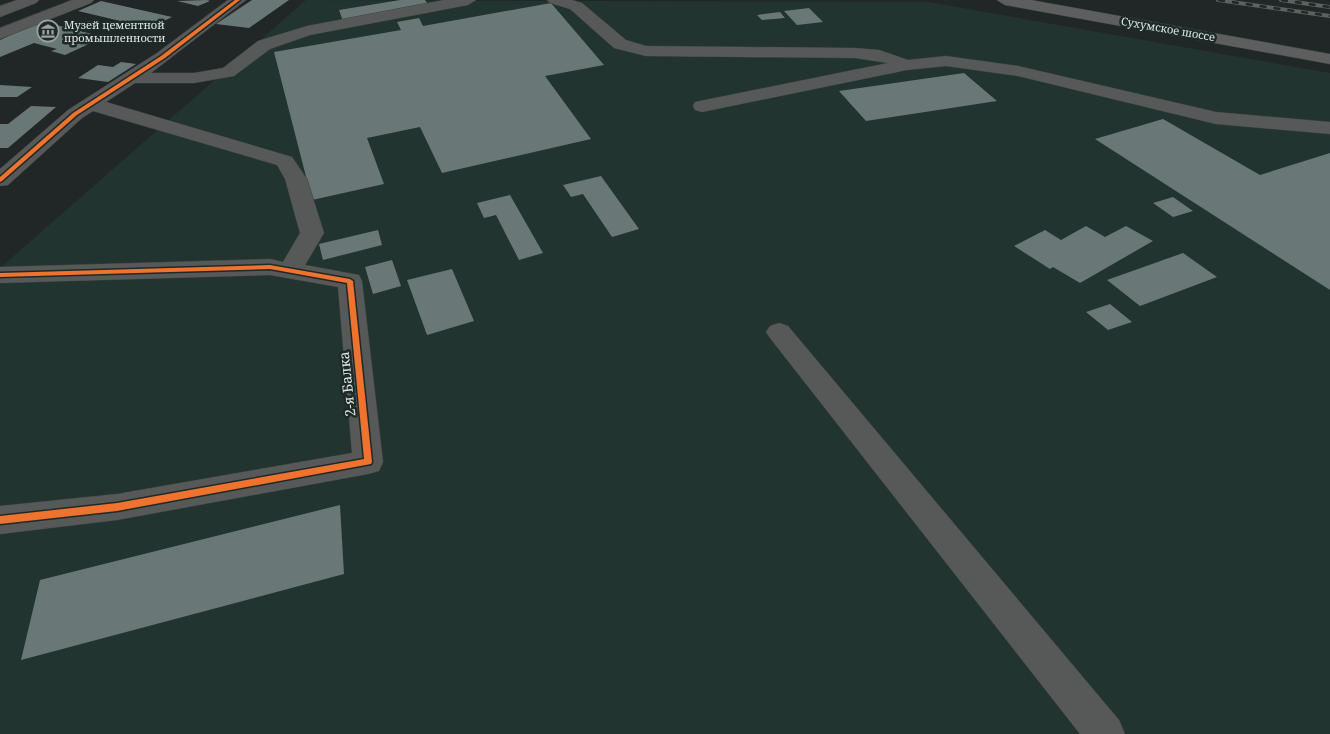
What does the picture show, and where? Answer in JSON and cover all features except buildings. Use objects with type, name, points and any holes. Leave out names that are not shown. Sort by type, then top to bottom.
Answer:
[{"type":"highway","name":"Сухумское шоссе","points":[[1005,0],[1330,59]]},
{"type":"street","points":[[0,12],[31,0]]},
{"type":"street","points":[[0,34],[86,0]]},
{"type":"street","points":[[0,180],[75,114],[131,78],[238,0]]},
{"type":"street","points":[[131,78],[194,78],[228,72],[264,45],[307,31],[468,0]]},
{"type":"street","points":[[555,0],[576,6],[620,44],[646,51],[855,52],[879,55],[907,64]]},
{"type":"street","points":[[702,106],[907,64],[946,61],[1018,70],[1156,105],[1216,118],[1330,128]]},
{"type":"street","points":[[90,104],[247,148],[285,161],[296,179],[312,234],[289,270]]},
{"type":"street","name":"2-я Балка","points":[[0,275],[270,267],[350,281],[368,462],[117,507],[0,520]]},
{"type":"street","points":[[779,332],[1105,734]]},
{"type":"shaded area","points":[[306,0],[929,2],[1330,73],[1330,734],[0,734],[0,268]]},
{"type":"railway","points":[[1218,0],[1330,16]]},
{"type":"railway","points":[[1281,0],[1330,7]]},
{"type":"cycle path","points":[[0,180],[75,114],[163,57],[238,0]]},
{"type":"cycle path","points":[[0,275],[270,267],[350,281],[368,462],[117,507],[0,520]]},
{"type":"place","name":"Музей цементной промышленности","points":[[48,31]]}]
